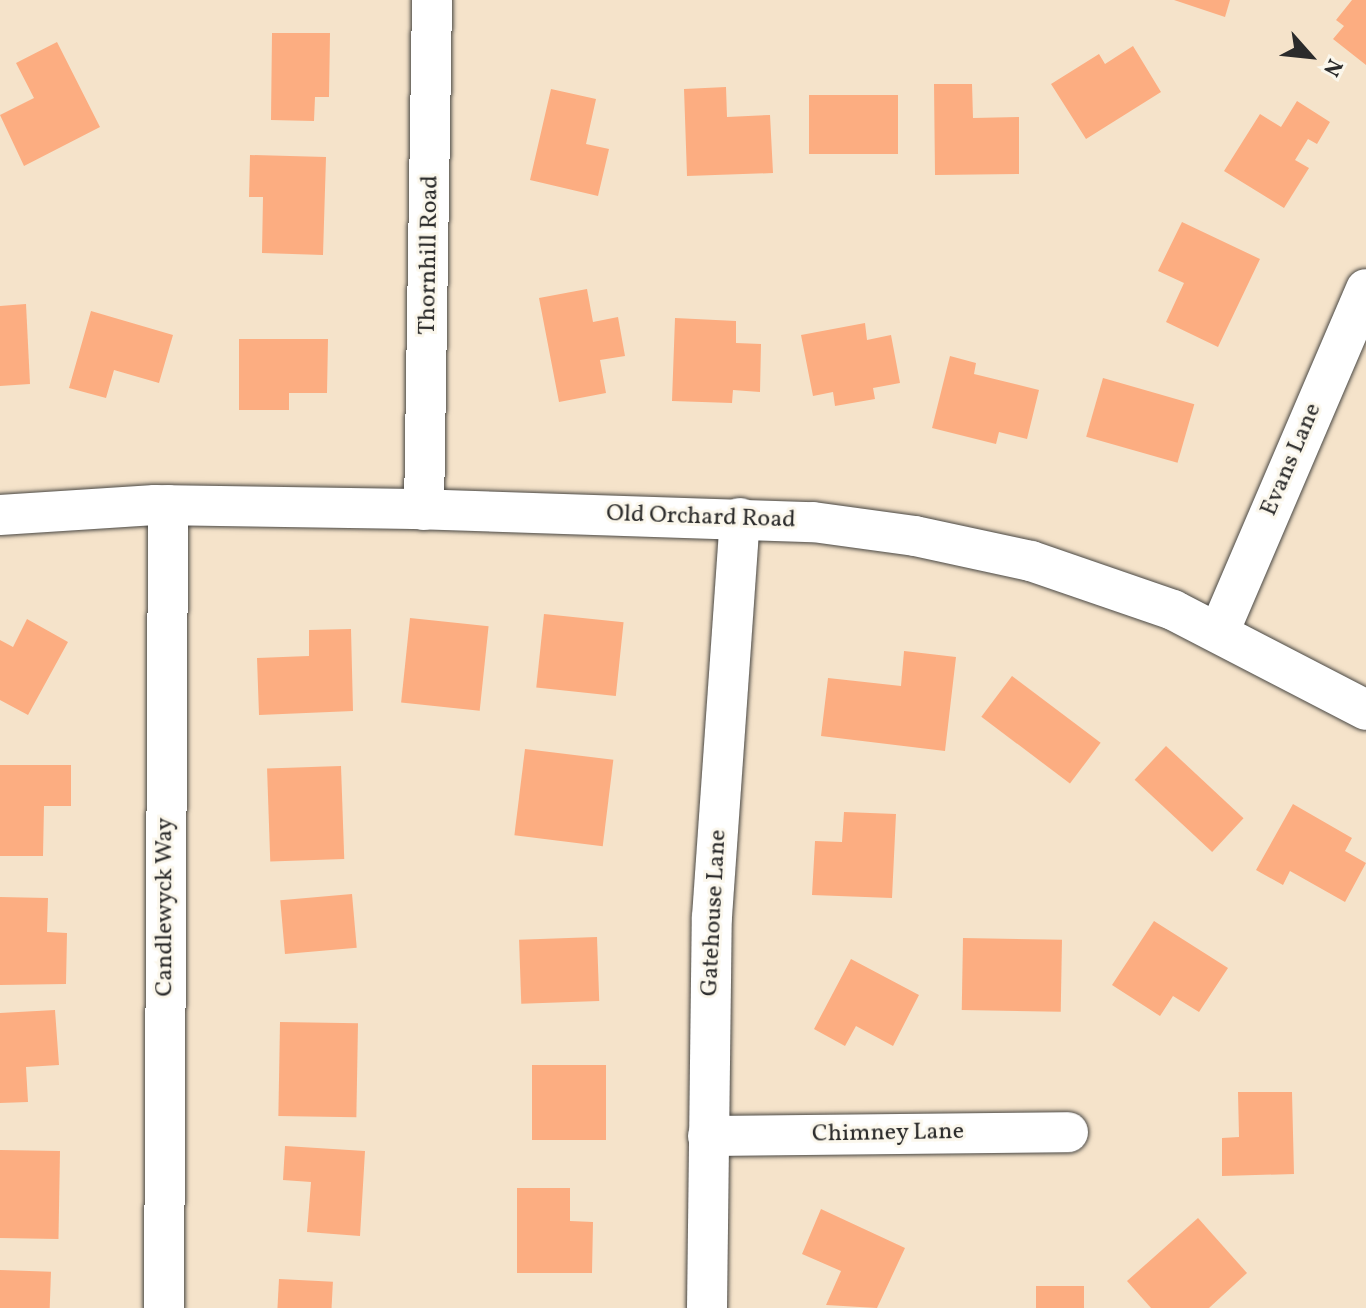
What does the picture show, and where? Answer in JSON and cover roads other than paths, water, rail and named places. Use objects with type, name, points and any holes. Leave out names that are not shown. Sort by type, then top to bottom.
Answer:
[{"type":"street","name":"Thornhill Road","points":[[424,510],[432,0]]},
{"type":"street","name":"Evans Lane","points":[[1219,632],[1366,289]]},
{"type":"street","name":"Old Orchard Road","points":[[0,515],[168,505],[813,522],[960,544],[1103,584],[1219,632],[1366,710]]},
{"type":"street","name":"Candlewyck Way","points":[[164,1308],[168,505]]},
{"type":"street","name":"Gatehouse Lane","points":[[707,1308],[712,917],[740,518]]},
{"type":"street","name":"Chimney Lane","points":[[708,1136],[1068,1132]]}]
